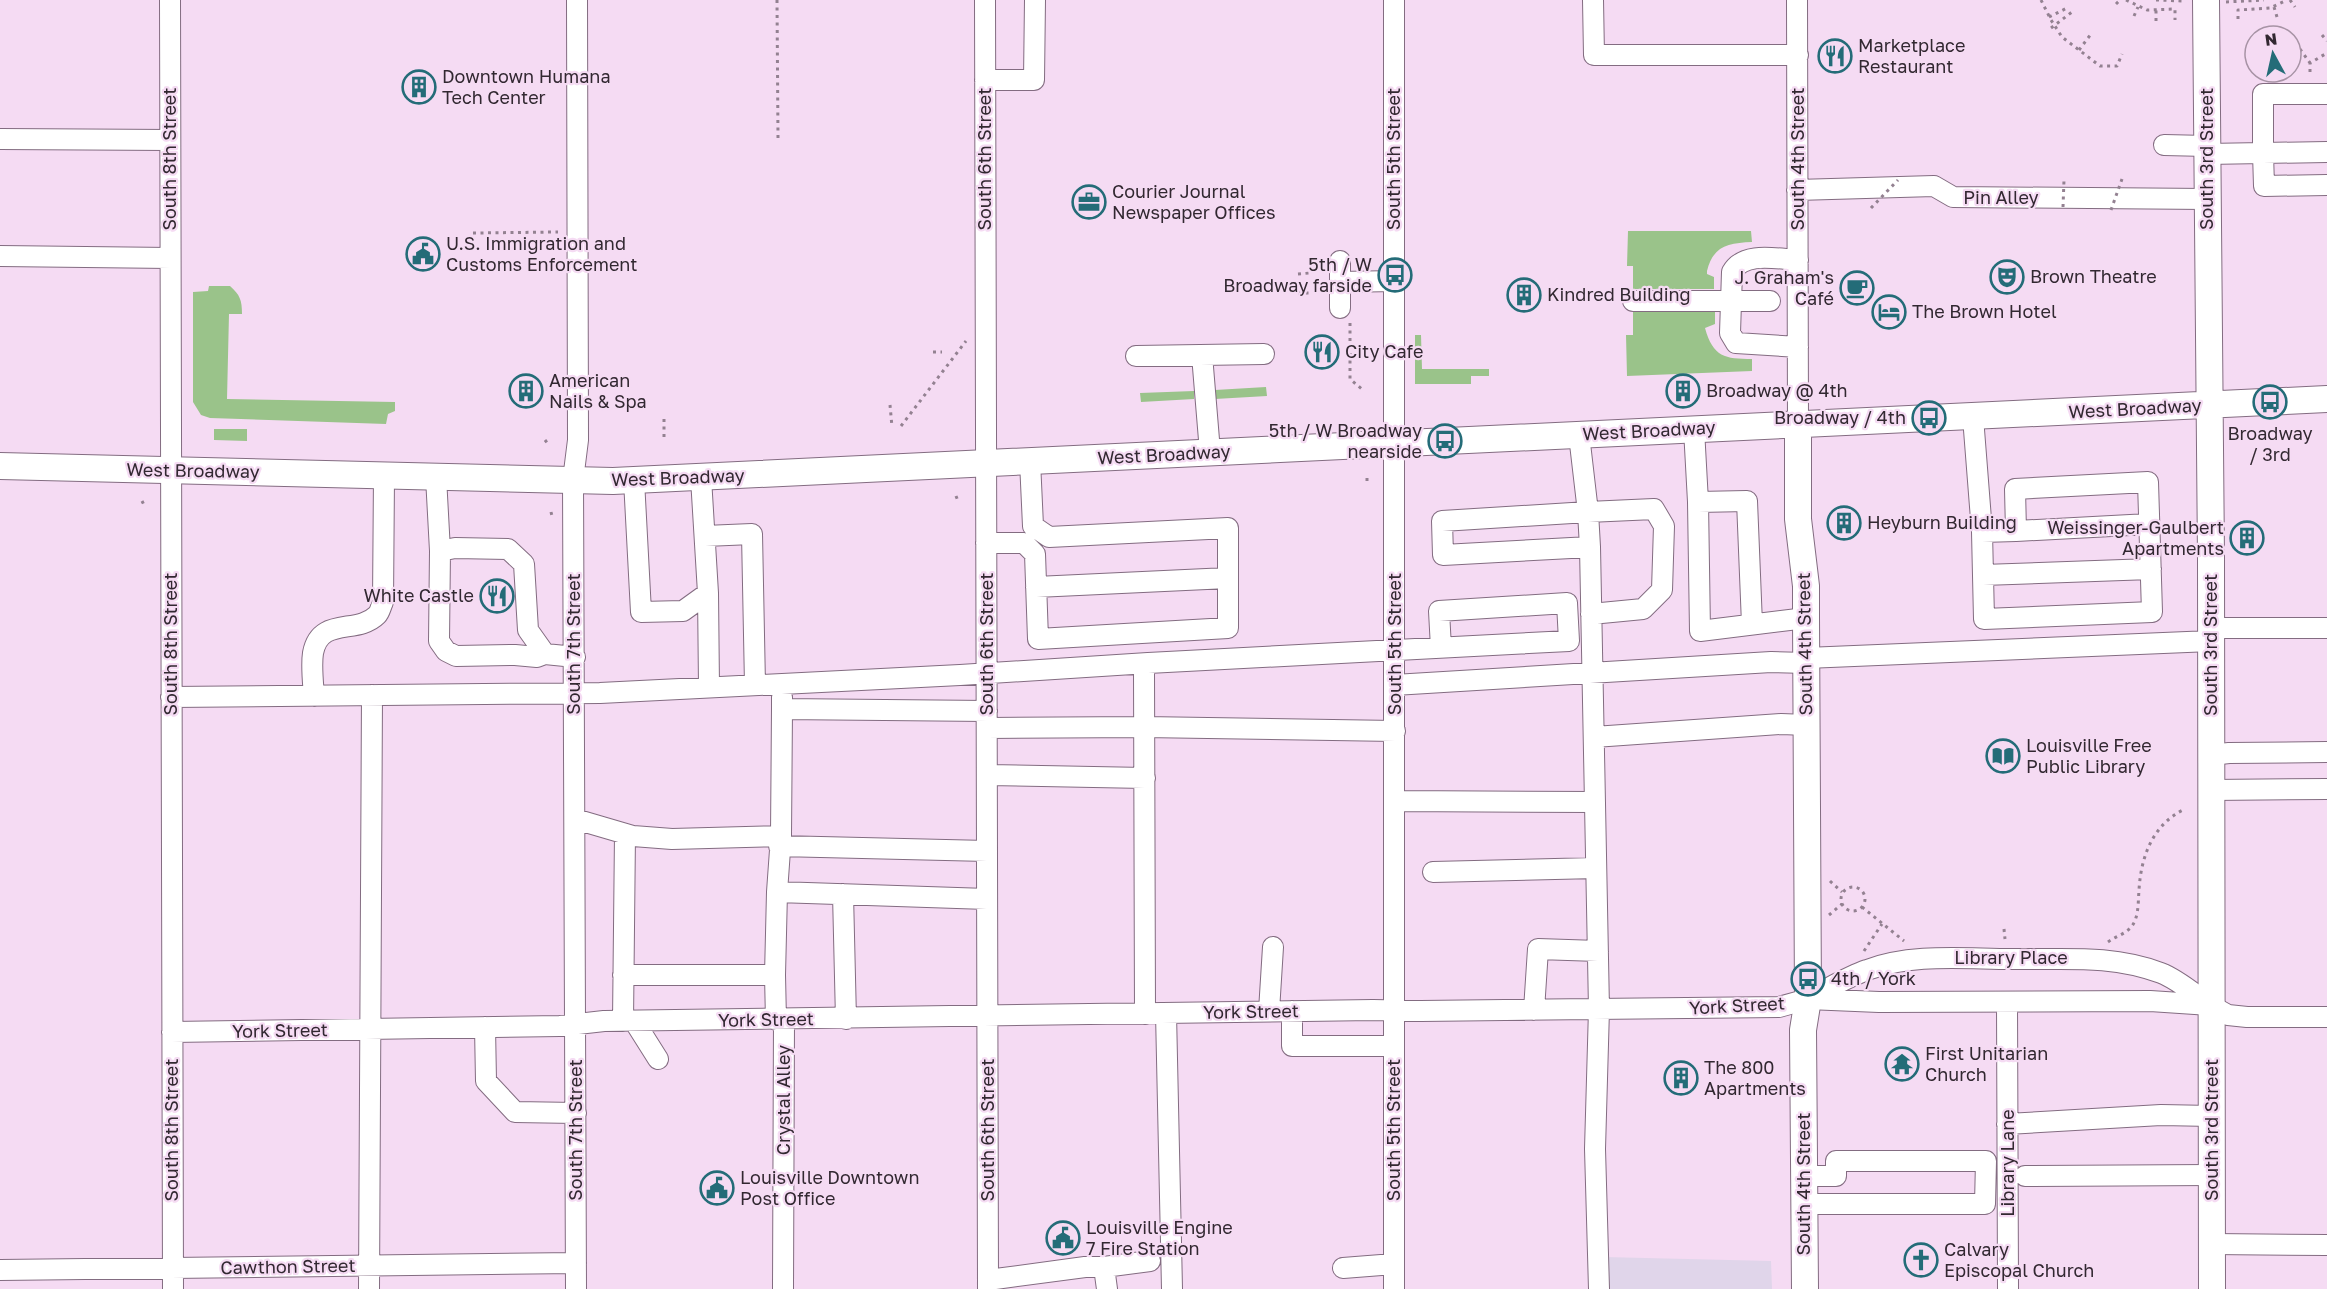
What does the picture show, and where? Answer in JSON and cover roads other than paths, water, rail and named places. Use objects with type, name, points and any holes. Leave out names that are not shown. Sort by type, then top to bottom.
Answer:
[{"type":"main road","name":"South 3rd Street","points":[[2206,0],[2211,635],[2212,1289]]},
{"type":"main road","name":"West Broadway","points":[[0,466],[634,480],[2327,399]]},
{"type":"main road","name":"South 4th Street","points":[[1798,424],[1798,519],[1806,586],[1808,999],[1803,1030],[1805,1289]]},
{"type":"street","name":"South 8th Street","points":[[170,0],[172,1289]]},
{"type":"street","name":"South 7th Street","points":[[576,1289],[573,480],[578,440],[577,0]]},
{"type":"street","name":"South 6th Street","points":[[985,0],[988,1284]]},
{"type":"street","points":[[985,80],[1034,80],[1035,0]]},
{"type":"street","name":"South 5th Street","points":[[1394,0],[1394,1289]]},
{"type":"street","points":[[1593,0],[1594,55],[1798,55]]},
{"type":"street","name":"South 4th Street","points":[[1797,0],[1798,424]]},
{"type":"street","points":[[2327,94],[2263,94],[2264,186],[2327,185]]},
{"type":"street","points":[[0,139],[170,140]]},
{"type":"street","points":[[2164,145],[2264,153],[2327,152]]},
{"type":"street","name":"Pin Alley","points":[[1797,190],[1934,186],[1953,197],[2207,199]]},
{"type":"street","points":[[0,256],[170,258]]},
{"type":"street","points":[[1798,260],[1750,258],[1736,264],[1732,272],[1731,301],[1731,333],[1736,343],[1798,346]]},
{"type":"street","points":[[1340,261],[1340,282],[1345,315]]},
{"type":"street","points":[[1340,282],[1395,281]]},
{"type":"street","points":[[1632,301],[1770,301]]},
{"type":"street","points":[[1136,356],[1264,354]]},
{"type":"street","points":[[1202,355],[1210,452]]},
{"type":"street","points":[[1973,417],[1982,532],[1984,620],[2152,612],[2148,482],[2015,489],[2016,531]]},
{"type":"street","points":[[1694,429],[1698,502],[1700,631],[1806,618]]},
{"type":"street","points":[[1579,435],[1588,512],[1592,614],[1599,1009],[1595,1149],[1599,1289]]},
{"type":"street","points":[[986,543],[1035,540],[1228,528],[1228,628],[1038,639],[1035,540],[1030,461]]},
{"type":"street","points":[[314,696],[313,654],[317,640],[327,631],[360,624],[377,615],[383,602],[384,476]]},
{"type":"street","points":[[436,477],[440,551],[439,641],[442,646],[456,656],[537,657],[545,654],[575,657]]},
{"type":"street","points":[[701,478],[708,593],[709,687]]},
{"type":"street","points":[[634,480],[641,612],[683,611],[708,593]]},
{"type":"street","points":[[1698,502],[1748,501],[1752,624]]},
{"type":"street","points":[[1590,547],[1443,555],[1442,521],[1654,509],[1664,526],[1662,590],[1643,609],[1592,614]]},
{"type":"street","points":[[1982,532],[2149,524]]},
{"type":"street","points":[[705,536],[752,534],[755,685]]},
{"type":"street","points":[[440,551],[455,548],[508,549],[524,564],[528,630],[515,655]]},
{"type":"street","points":[[1983,575],[2151,569]]},
{"type":"street","points":[[1036,587],[1228,578]]},
{"type":"street","points":[[171,697],[575,693],[781,684],[1148,663],[1394,651],[1569,641],[1567,603],[1439,611],[1441,648]]},
{"type":"street","points":[[1394,685],[2121,644],[2211,635],[2327,628]]},
{"type":"street","points":[[528,630],[545,654]]},
{"type":"street","points":[[1145,1014],[1144,670],[1148,663]]},
{"type":"street","name":"Crystal Alley","points":[[781,684],[780,841],[775,975],[780,1020],[783,1289]]},
{"type":"street","points":[[369,1289],[372,695]]},
{"type":"street","points":[[782,710],[1144,726],[1395,731]]},
{"type":"street","points":[[1594,737],[1780,724],[1807,725]]},
{"type":"street","points":[[2211,755],[2327,752]]},
{"type":"street","points":[[987,775],[1145,778]]},
{"type":"street","points":[[2211,790],[2327,789]]},
{"type":"street","points":[[1394,801],[1595,802]]},
{"type":"street","points":[[575,819],[633,836],[672,839],[987,850]]},
{"type":"street","points":[[625,834],[623,975],[629,1021],[658,1059]]},
{"type":"street","points":[[1433,872],[1596,868]]},
{"type":"street","points":[[777,892],[987,899]]},
{"type":"street","points":[[843,894],[846,1019]]},
{"type":"street","points":[[1269,1011],[1273,947]]},
{"type":"street","points":[[1534,1010],[1538,949],[1598,951]]},
{"type":"street","name":"Library Place","points":[[1808,999],[1867,970],[1901,962],[1936,958],[2021,960],[2075,958],[2116,961],[2158,972],[2172,978],[2210,1005]]},
{"type":"street","points":[[623,975],[775,975]]},
{"type":"street","name":"York Street","points":[[172,1032],[485,1028],[629,1021],[1269,1011],[1779,1007],[1808,999],[1879,1002],[2150,1001],[2210,1005],[2229,1015],[2247,1017],[2327,1017]]},
{"type":"street","name":"Library Lane","points":[[2007,1002],[2008,1289]]},
{"type":"street","points":[[1292,1011],[1292,1046],[1394,1046]]},
{"type":"street","points":[[1166,1013],[1172,1289]]},
{"type":"street","points":[[485,1028],[486,1081],[515,1112],[576,1113]]},
{"type":"street","points":[[2007,1124],[2161,1115],[2212,1116]]},
{"type":"street","points":[[1804,1204],[1837,1204],[1985,1204],[1986,1161],[1836,1161],[1837,1204]]},
{"type":"street","points":[[2025,1176],[2212,1175]]},
{"type":"street","points":[[1804,1176],[1836,1176]]},
{"type":"street","points":[[2212,1245],[2327,1245]]},
{"type":"street","points":[[988,1284],[1085,1267],[1150,1261]]},
{"type":"street","name":"Cawthon Street","points":[[0,1270],[576,1263]]},
{"type":"street","points":[[1343,1268],[1394,1264]]},
{"type":"street","points":[[1104,1267],[1107,1289]]},
{"type":"place","name":"Marketplace Restaurant","points":[[1835,56]]},
{"type":"place","name":"Downtown Humana Tech Center","points":[[419,87]]},
{"type":"place","name":"Courier Journal Newspaper Offices","points":[[1089,202]]},
{"type":"place","name":"U.S. Immigration and Customs Enforcement","points":[[423,254]]},
{"type":"place","name":"5th / W Broadway farside","points":[[1395,275]]},
{"type":"place","name":"Brown Theatre","points":[[2007,277]]},
{"type":"place","name":"J. Graham's Café","points":[[1857,288]]},
{"type":"place","name":"Kindred Building","points":[[1524,295]]},
{"type":"place","name":"The Brown Hotel","points":[[1889,312]]},
{"type":"place","name":"City Cafe","points":[[1322,352]]},
{"type":"place","name":"American Nails & Spa","points":[[526,391]]},
{"type":"place","name":"Broadway @ 4th","points":[[1683,391]]},
{"type":"place","name":"Broadway / 3rd","points":[[2270,402]]},
{"type":"place","name":"Broadway / 4th","points":[[1929,418]]},
{"type":"place","name":"5th / W Broadway nearside","points":[[1445,441]]},
{"type":"place","name":"Heyburn Building","points":[[1844,523]]},
{"type":"place","name":"Weissinger-Gaulbert Apartments","points":[[2247,538]]},
{"type":"place","name":"White Castle","points":[[497,596]]},
{"type":"place","name":"Louisville Free Public Library","points":[[2003,756]]},
{"type":"place","name":"4th / York","points":[[1808,979]]},
{"type":"place","name":"First Unitarian Church","points":[[1902,1064]]},
{"type":"place","name":"The 800 Apartments","points":[[1681,1078]]},
{"type":"place","name":"Louisville Downtown Post Office","points":[[717,1188]]},
{"type":"place","name":"Louisville Engine 7 Fire Station","points":[[1063,1238]]},
{"type":"place","name":"Calvary Episcopal Church","points":[[1921,1260]]}]
